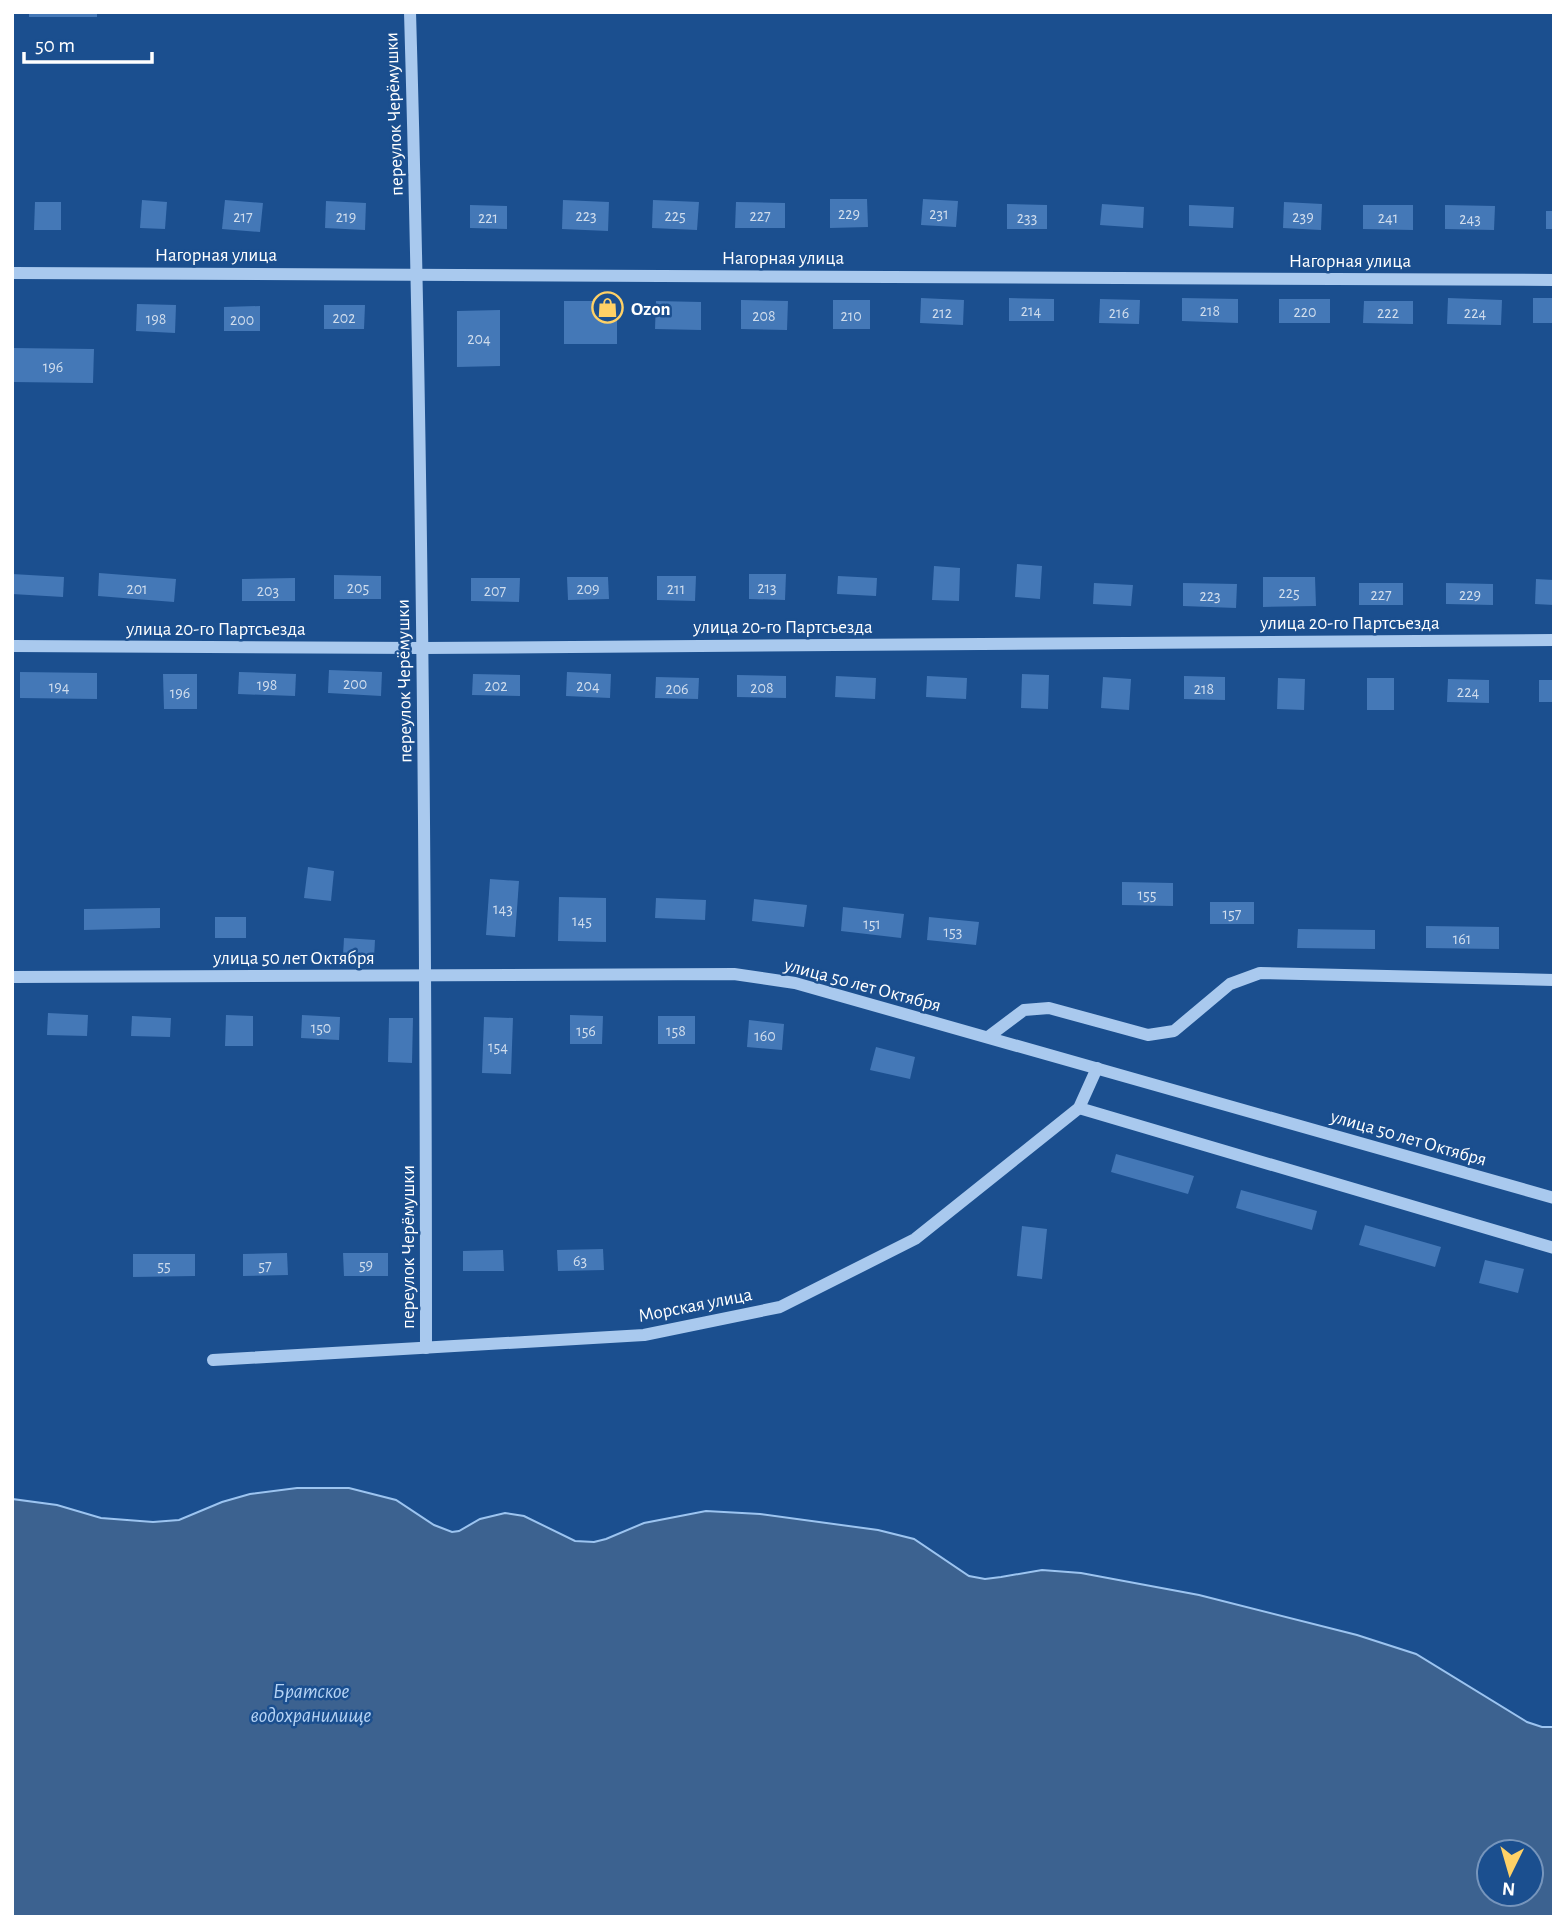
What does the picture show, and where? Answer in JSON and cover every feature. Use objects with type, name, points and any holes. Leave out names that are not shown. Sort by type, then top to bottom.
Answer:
[{"type":"street","name":"переулок Черёмушки","points":[[410,12],[417,274],[426,976],[426,1349]]},
{"type":"street","name":"Нагорная улица","points":[[12,274],[1554,280]]},
{"type":"street","name":"улица 20-го Партсъезда","points":[[12,646],[422,648],[1554,640]]},
{"type":"street","points":[[988,1037],[1024,1010],[1049,1008],[1148,1035],[1174,1031],[1230,984],[1260,973],[1554,980]]},
{"type":"street","name":"улица 50 лет Октября","points":[[12,977],[734,974],[795,983],[1554,1198]]},
{"type":"street","name":"Морская улица","points":[[213,1360],[644,1335],[780,1307],[915,1239],[1079,1108],[1097,1069]]},
{"type":"street","points":[[1079,1108],[1554,1248]]},
{"type":"water","name":"Братское водохранилище","points":[[297,1488],[349,1488],[396,1500],[434,1525],[452,1532],[480,1519],[505,1513],[524,1516],[575,1541],[594,1542],[644,1523],[706,1511],[760,1514],[878,1530],[914,1539],[969,1576],[985,1579],[1042,1570],[1081,1573],[1199,1595],[1357,1635],[1416,1654],[1527,1722],[1542,1727],[1554,1727],[1554,1917],[12,1917],[12,1499],[57,1505],[101,1518],[153,1522],[179,1520],[222,1502],[250,1494]]},
{"type":"building","points":[[29,12],[97,12],[97,17],[29,17]]},
{"type":"building","points":[[830,199],[867,199],[868,227],[830,228]]},
{"type":"building","points":[[923,199],[958,201],[956,227],[921,225]]},
{"type":"building","points":[[142,200],[167,202],[165,229],[140,228]]},
{"type":"building","points":[[225,200],[263,203],[260,232],[222,229]]},
{"type":"building","points":[[563,200],[609,202],[608,231],[562,229]]},
{"type":"building","points":[[653,200],[699,202],[697,230],[652,228]]},
{"type":"building","points":[[326,201],[366,203],[365,230],[325,228]]},
{"type":"building","points":[[35,202],[61,202],[61,230],[34,230]]},
{"type":"building","points":[[736,202],[785,203],[785,228],[735,228]]},
{"type":"building","points":[[1284,202],[1322,204],[1321,230],[1283,228]]},
{"type":"building","points":[[1007,204],[1047,205],[1047,229],[1007,229]]},
{"type":"building","points":[[1102,204],[1144,207],[1143,228],[1100,225]]},
{"type":"building","points":[[470,205],[507,206],[507,229],[470,228]]},
{"type":"building","points":[[1189,205],[1234,207],[1233,228],[1189,226]]},
{"type":"building","points":[[1363,205],[1413,205],[1413,230],[1363,229]]},
{"type":"building","points":[[1445,205],[1495,206],[1494,230],[1445,229]]},
{"type":"building","points":[[1546,211],[1554,211],[1554,229],[1546,229]]},
{"type":"building","points":[[921,298],[964,300],[963,325],[920,323]]},
{"type":"building","points":[[1009,298],[1054,299],[1054,321],[1009,321]]},
{"type":"building","points":[[1182,298],[1238,299],[1238,323],[1182,321]]},
{"type":"building","points":[[1448,298],[1502,300],[1501,325],[1447,324]]},
{"type":"building","points":[[1533,298],[1554,298],[1554,323],[1533,323]]},
{"type":"building","points":[[1100,299],[1140,300],[1139,324],[1099,323]]},
{"type":"building","points":[[1279,299],[1330,299],[1330,323],[1279,323]]},
{"type":"building","points":[[741,300],[788,301],[787,330],[741,329]]},
{"type":"building","points":[[833,300],[870,300],[870,329],[833,329]]},
{"type":"building","points":[[564,301],[617,301],[617,344],[564,344]]},
{"type":"building","points":[[656,301],[701,302],[701,330],[655,329]]},
{"type":"building","points":[[1364,301],[1413,301],[1413,324],[1363,323]]},
{"type":"building","points":[[137,304],[176,305],[175,333],[136,331]]},
{"type":"building","points":[[324,305],[365,305],[364,329],[324,329]]},
{"type":"building","points":[[260,306],[260,331],[224,331],[224,307]]},
{"type":"building","points":[[500,310],[500,366],[457,367],[457,311]]},
{"type":"building","points":[[12,348],[94,349],[93,383],[12,382]]},
{"type":"building","points":[[1017,564],[1042,566],[1040,599],[1015,597]]},
{"type":"building","points":[[934,566],[960,568],[959,601],[932,600]]},
{"type":"building","points":[[99,573],[176,579],[174,602],[98,596]]},
{"type":"building","points":[[12,574],[64,577],[63,597],[12,594]]},
{"type":"building","points":[[749,574],[786,574],[785,600],[749,599]]},
{"type":"building","points":[[334,575],[381,576],[381,599],[334,599]]},
{"type":"building","points":[[657,576],[696,576],[695,601],[657,600]]},
{"type":"building","points":[[838,576],[877,578],[876,596],[837,594]]},
{"type":"building","points":[[567,577],[608,577],[609,599],[568,600]]},
{"type":"building","points":[[1263,577],[1315,577],[1316,606],[1263,607]]},
{"type":"building","points":[[295,578],[295,601],[242,601],[242,579]]},
{"type":"building","points":[[471,578],[520,578],[519,602],[471,601]]},
{"type":"building","points":[[1536,579],[1554,580],[1554,605],[1535,604]]},
{"type":"building","points":[[1094,583],[1133,585],[1131,606],[1093,604]]},
{"type":"building","points":[[1183,583],[1237,584],[1236,608],[1183,606]]},
{"type":"building","points":[[1359,583],[1403,583],[1403,605],[1359,605]]},
{"type":"building","points":[[1446,583],[1493,584],[1493,605],[1446,604]]},
{"type":"building","points":[[329,670],[382,672],[381,696],[328,693]]},
{"type":"building","points":[[20,672],[97,673],[97,699],[20,698]]},
{"type":"building","points":[[239,672],[296,674],[295,696],[238,694]]},
{"type":"building","points":[[567,672],[611,674],[610,698],[566,696]]},
{"type":"building","points":[[163,674],[197,674],[197,709],[164,709]]},
{"type":"building","points":[[473,674],[520,675],[520,696],[472,695]]},
{"type":"building","points":[[1022,674],[1049,675],[1048,709],[1021,708]]},
{"type":"building","points":[[737,675],[786,676],[786,698],[737,697]]},
{"type":"building","points":[[836,676],[876,678],[875,699],[835,697]]},
{"type":"building","points":[[927,676],[967,678],[966,699],[926,697]]},
{"type":"building","points":[[1184,676],[1225,677],[1225,700],[1184,699]]},
{"type":"building","points":[[656,677],[699,678],[698,699],[655,698]]},
{"type":"building","points":[[1103,677],[1131,679],[1129,710],[1101,708]]},
{"type":"building","points":[[1278,678],[1305,679],[1304,710],[1277,709]]},
{"type":"building","points":[[1367,678],[1394,678],[1394,710],[1367,710]]},
{"type":"building","points":[[1448,679],[1489,680],[1489,703],[1447,702]]},
{"type":"building","points":[[1539,680],[1554,680],[1554,702],[1539,702]]},
{"type":"building","points":[[308,867],[334,871],[331,901],[304,898]]},
{"type":"building","points":[[490,879],[519,881],[515,937],[486,935]]},
{"type":"building","points":[[1122,882],[1173,883],[1173,906],[1122,905]]},
{"type":"building","points":[[559,897],[606,898],[606,942],[558,941]]},
{"type":"building","points":[[656,898],[706,900],[705,920],[655,918]]},
{"type":"building","points":[[754,899],[807,905],[804,927],[752,921]]},
{"type":"building","points":[[1210,902],[1254,902],[1254,924],[1210,924]]},
{"type":"building","points":[[843,907],[904,914],[901,938],[841,931]]},
{"type":"building","points":[[160,908],[160,928],[84,930],[84,909]]},
{"type":"building","points":[[215,917],[246,917],[246,938],[215,938]]},
{"type":"building","points":[[929,917],[979,922],[976,945],[927,940]]},
{"type":"building","points":[[1426,926],[1499,927],[1499,949],[1426,948]]},
{"type":"building","points":[[1298,929],[1375,930],[1375,949],[1297,948]]},
{"type":"building","points":[[344,938],[375,940],[374,958],[343,956]]},
{"type":"building","points":[[48,1013],[88,1015],[87,1036],[47,1035]]},
{"type":"building","points":[[226,1015],[253,1016],[253,1046],[225,1046]]},
{"type":"building","points":[[302,1015],[340,1017],[339,1040],[301,1038]]},
{"type":"building","points":[[570,1015],[603,1016],[602,1044],[570,1044]]},
{"type":"building","points":[[132,1016],[171,1018],[170,1037],[131,1036]]},
{"type":"building","points":[[658,1016],[695,1016],[695,1044],[658,1044]]},
{"type":"building","points":[[484,1017],[513,1018],[511,1074],[482,1073]]},
{"type":"building","points":[[389,1018],[413,1018],[412,1063],[388,1062]]},
{"type":"building","points":[[749,1020],[784,1024],[782,1050],[747,1047]]},
{"type":"building","points":[[876,1047],[915,1057],[910,1079],[870,1070]]},
{"type":"building","points":[[1116,1154],[1194,1176],[1188,1194],[1111,1172]]},
{"type":"building","points":[[1241,1190],[1317,1211],[1312,1230],[1236,1208]]},
{"type":"building","points":[[1365,1225],[1441,1247],[1435,1267],[1359,1245]]},
{"type":"building","points":[[1022,1226],[1047,1229],[1042,1279],[1017,1276]]},
{"type":"building","points":[[603,1249],[604,1270],[558,1271],[557,1250]]},
{"type":"building","points":[[503,1250],[504,1271],[463,1271],[463,1251]]},
{"type":"building","points":[[287,1253],[288,1275],[243,1276],[243,1254]]},
{"type":"building","points":[[343,1253],[388,1253],[388,1276],[344,1276]]},
{"type":"building","points":[[133,1254],[195,1254],[195,1276],[133,1277]]},
{"type":"building","points":[[1485,1260],[1524,1269],[1518,1293],[1479,1283]]},
{"type":"place","name":"Ozon","points":[[608,308]]}]
